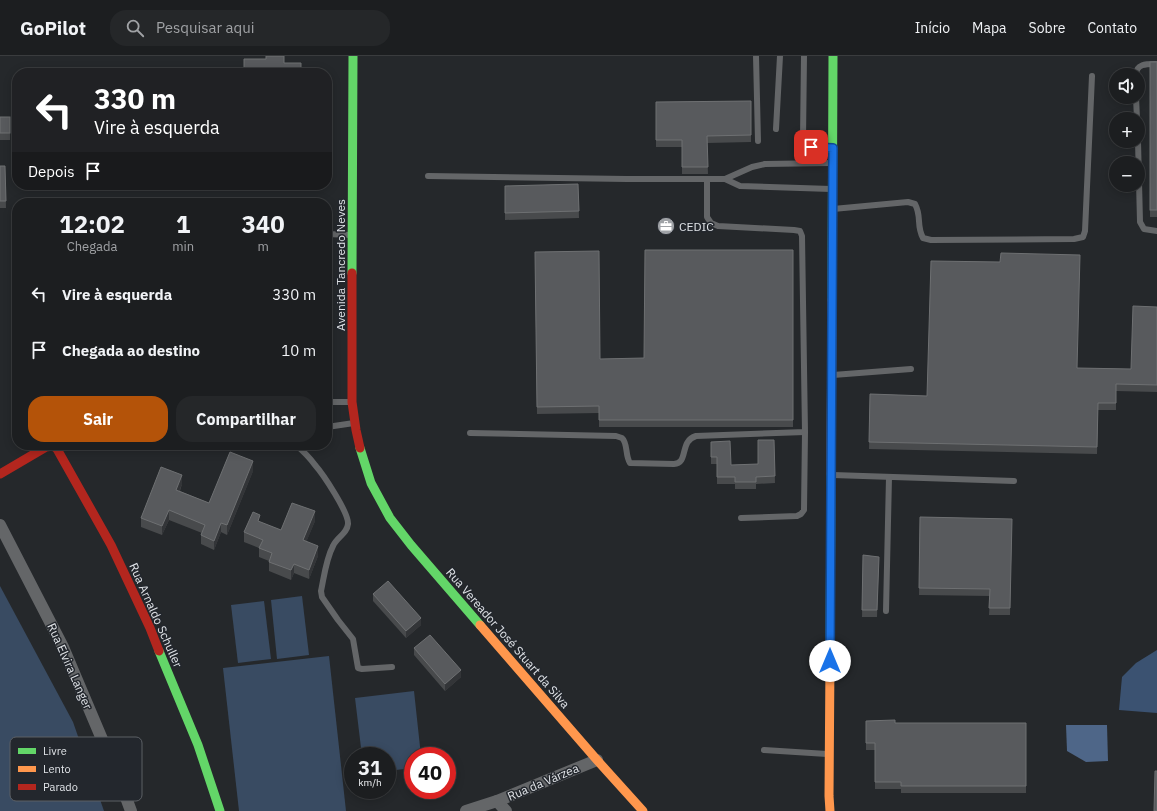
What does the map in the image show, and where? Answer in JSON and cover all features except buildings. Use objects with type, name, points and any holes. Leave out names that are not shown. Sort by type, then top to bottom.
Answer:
[{"type":"street","name":"Avenida Tancredo Neves","points":[[352,56],[352,402],[354,423],[366,472]]},
{"type":"street","points":[[830,811],[828,796],[833,56]]},
{"type":"street","name":"Rua Arnaldo Schuller","points":[[0,474],[41,450]]},
{"type":"street","name":"Rua Arnaldo Schuller","points":[[58,450],[111,545],[150,628],[198,745],[220,811]]},
{"type":"street","name":"Rua Vereador José Stuart da Silva","points":[[366,472],[384,508],[411,545],[643,811]]},
{"type":"street","name":"Rua Elvira Langer","points":[[0,525],[63,648],[101,737]]},
{"type":"street","name":"Rua da Várzea","points":[[466,811],[497,801],[597,760]]},
{"type":"street","name":"Rua Elvira Langer","points":[[127,801],[131,811]]},
{"type":"street","points":[[497,801],[506,811]]},
{"type":"lane","points":[[756,56],[758,141]]},
{"type":"lane","points":[[776,129],[780,56]]},
{"type":"lane","points":[[804,56],[803,139],[805,144],[811,147],[833,148]]},
{"type":"lane","points":[[1138,68],[1139,66],[1146,64],[1157,64]]},
{"type":"lane","points":[[833,209],[908,202],[915,204],[919,211],[919,230],[923,238],[931,240],[1074,239],[1083,237],[1085,231],[1092,76]]},
{"type":"lane","points":[[1138,148],[1140,222],[1144,229],[1157,231]]},
{"type":"lane","points":[[428,176],[725,179],[752,167],[764,164],[833,163]]},
{"type":"lane","points":[[706,179],[707,217],[711,223],[718,226],[794,230],[800,231],[802,236],[805,432],[804,510],[797,516],[741,518]]},
{"type":"lane","points":[[725,179],[740,186],[833,189]]},
{"type":"lane","points":[[332,234],[352,235]]},
{"type":"lane","points":[[832,375],[911,369]]},
{"type":"lane","points":[[332,402],[352,402]]},
{"type":"lane","points":[[332,426],[354,423]]},
{"type":"lane","points":[[470,433],[616,436],[622,438],[625,442],[628,460],[630,463],[678,464],[681,461],[687,441],[696,436],[805,432]]},
{"type":"lane","points":[[301,450],[316,465],[347,516],[348,522],[347,530],[337,540],[330,554],[321,591],[322,597],[353,639],[358,668],[392,667]]},
{"type":"lane","points":[[831,475],[1014,481]]},
{"type":"lane","points":[[886,611],[889,477]]},
{"type":"lane","points":[[764,750],[829,755]]},
{"type":"shaded area","points":[[0,586],[73,722],[78,737],[10,737],[10,801],[101,801],[104,811],[0,811]]},
{"type":"shaded area","points":[[302,596],[309,655],[277,659],[271,600]]},
{"type":"shaded area","points":[[264,601],[271,659],[238,663],[231,605]]},
{"type":"shaded area","points":[[1157,650],[1157,713],[1119,710],[1122,677],[1136,663]]},
{"type":"shaded area","points":[[329,656],[346,811],[239,811],[223,668]]},
{"type":"shaded area","points":[[414,691],[420,747],[404,747],[404,769],[396,770],[396,747],[361,747],[355,698]]},
{"type":"shaded area","points":[[1066,725],[1107,725],[1108,761],[1086,762],[1067,751]]},
{"type":"traffic: fast","points":[[352,273],[353,56]]},
{"type":"traffic: fast","points":[[832,300],[833,56]]},
{"type":"traffic: fast","points":[[360,448],[371,483],[390,518],[411,545],[480,625]]},
{"type":"traffic: fast","points":[[830,660],[831,474]]},
{"type":"traffic: fast","points":[[159,651],[198,745],[220,811]]},
{"type":"traffic: slow","points":[[831,474],[832,300]]},
{"type":"traffic: slow","points":[[480,625],[643,811]]},
{"type":"traffic: slow","points":[[830,660],[830,811]]},
{"type":"traffic: jam","points":[[352,273],[352,402],[360,448]]},
{"type":"traffic: jam","points":[[0,474],[41,450]]},
{"type":"traffic: jam","points":[[58,450],[111,545],[150,628],[159,651]]},
{"type":"place","name":"CEDIC","points":[[666,226]]},
{"type":"route","points":[[811,147],[833,148],[830,661]]}]
